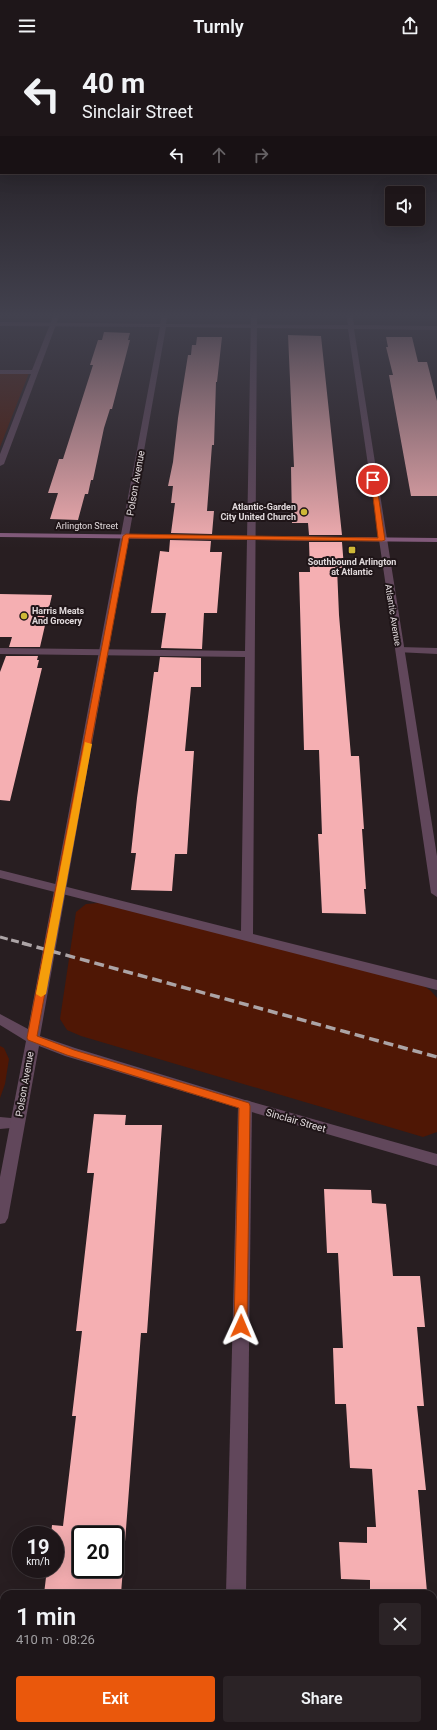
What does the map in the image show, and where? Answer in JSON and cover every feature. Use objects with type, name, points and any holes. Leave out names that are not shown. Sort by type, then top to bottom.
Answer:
[{"type":"main road","name":"Arlington Street","points":[[0,535],[437,540]]},
{"type":"street","points":[[1,460],[26,392]]},
{"type":"street","name":"Polson Avenue","points":[[0,1218],[32,1038],[126,536],[151,392]]},
{"type":"street","points":[[247,937],[253,392]]},
{"type":"street","name":"Atlantic Avenue","points":[[361,392],[437,893]]},
{"type":"street","points":[[399,650],[437,651]]},
{"type":"street","points":[[0,651],[250,654]]},
{"type":"street","points":[[0,874],[437,985]]},
{"type":"street","name":"Sinclair Street","points":[[0,1019],[32,1038],[70,1052],[245,1106],[437,1160]]},
{"type":"street","points":[[236,1590],[245,1106]]},
{"type":"street","points":[[0,1123],[17,1124]]},
{"type":"shaded area","points":[[0,392],[21,392],[0,447]]},
{"type":"shaded area","points":[[99,903],[421,984],[431,991],[437,998],[437,1132],[423,1137],[81,1036],[67,1030],[60,1019],[76,912],[86,904]]},
{"type":"shaded area","points":[[0,1046],[4,1048],[9,1059],[5,1084],[0,1098]]},
{"type":"building","points":[[84,392],[116,392],[112,409],[110,409],[104,428],[93,480],[91,480],[88,494],[85,494],[78,520],[50,519],[58,493],[48,493],[59,459],[63,459]]},
{"type":"building","points":[[182,392],[216,392],[214,445],[212,445],[207,511],[214,511],[212,534],[171,533],[175,503],[171,503],[173,486],[168,486],[173,462]]},
{"type":"building","points":[[291,392],[327,392],[342,535],[309,535],[308,523],[292,523],[291,467],[294,467]]},
{"type":"building","points":[[392,392],[435,392],[437,401],[437,496],[411,496]]},
{"type":"building","points":[[170,540],[211,541],[210,552],[222,552],[217,613],[204,613],[202,649],[161,648],[166,613],[151,613],[160,551],[169,552]]},
{"type":"building","points":[[309,542],[342,542],[344,568],[337,568],[339,615],[351,756],[359,756],[364,829],[362,829],[366,914],[322,913],[318,834],[322,834],[319,750],[304,750],[299,572],[310,572]]},
{"type":"building","name":"Harris Meats And Grocery","points":[[0,594],[52,595],[40,647],[9,647],[12,637],[0,637]]},
{"type":"building","points":[[6,656],[38,656],[37,660],[39,660],[37,668],[42,668],[10,801],[0,800],[0,672]]},
{"type":"building","points":[[160,657],[201,658],[201,687],[191,687],[185,751],[194,751],[187,854],[175,854],[172,891],[131,890],[136,853],[131,853],[137,798],[154,672],[158,672]]},
{"type":"building","points":[[94,1114],[126,1115],[125,1125],[162,1125],[147,1333],[141,1333],[124,1555],[124,1526],[72,1526],[72,1578],[122,1578],[121,1590],[44,1590],[46,1578],[64,1578],[63,1526],[76,1416],[72,1416],[82,1331],[76,1331],[94,1173],[87,1173]]},
{"type":"building","points":[[324,1189],[371,1190],[372,1203],[386,1204],[393,1276],[420,1276],[425,1327],[417,1327],[424,1406],[417,1406],[426,1490],[418,1490],[427,1590],[370,1590],[370,1580],[341,1579],[339,1542],[367,1543],[367,1527],[376,1527],[372,1469],[350,1468],[346,1404],[335,1404],[333,1348],[343,1348],[338,1253],[327,1253]]},
{"type":"railway","points":[[0,937],[26,944]]},
{"type":"railway","points":[[22,943],[437,1057]]},
{"type":"slow traffic","points":[[41,994],[88,744]]},
{"type":"place","name":"Atlantic-Garden City United Church","points":[[304,512]]},
{"type":"place","name":"Southbound Arlington at Atlantic","points":[[352,550]]},
{"type":"place","name":"Harris Meats And Grocery","points":[[24,616]]},
{"type":"route","points":[[241,1326],[245,1106],[70,1052],[32,1038],[126,536],[382,540],[373,480]]}]
